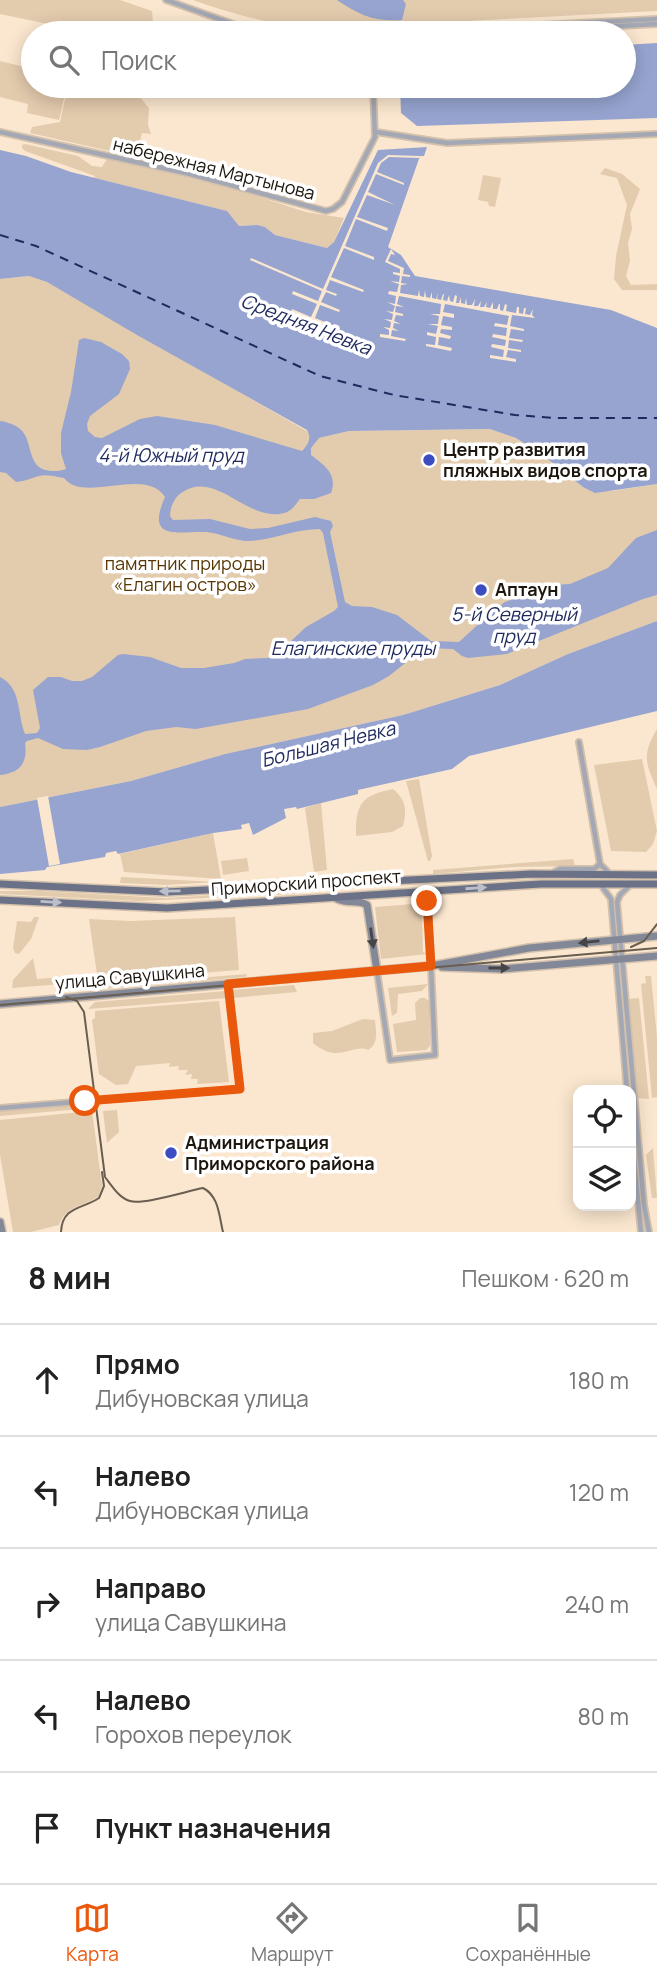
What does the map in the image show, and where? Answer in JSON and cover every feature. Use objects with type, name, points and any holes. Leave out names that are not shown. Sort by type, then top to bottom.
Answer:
[{"type":"main road","name":"Приморский проспект","points":[[0,884],[166,892],[550,874],[657,875]]},
{"type":"main road","name":"Приморский проспект","points":[[0,900],[166,908],[541,884],[657,884]]},
{"type":"main road","points":[[334,897],[344,903],[361,902],[367,905],[377,971]]},
{"type":"main road","name":"улица Савушкина","points":[[0,1004],[431,966],[529,948],[657,936]]},
{"type":"main road","name":"улица Савушкина","points":[[431,966],[502,969],[657,956]]},
{"type":"main road","points":[[0,1222],[2,1232]]},
{"type":"street","points":[[166,0],[225,21]]},
{"type":"street","points":[[618,21],[657,19]]},
{"type":"street","points":[[636,25],[657,24]]},
{"type":"street","points":[[374,98],[376,132],[447,143],[657,134]]},
{"type":"street","name":"набережная Мартынова","points":[[0,132],[180,172],[326,211],[338,206],[346,197],[376,132]]},
{"type":"street","points":[[579,741],[600,864],[612,876]]},
{"type":"street","points":[[550,874],[560,869],[594,869],[600,864]]},
{"type":"street","points":[[601,885],[611,899],[617,940]]},
{"type":"street","points":[[627,1085],[617,902],[630,886]]},
{"type":"street","points":[[428,901],[440,890]]},
{"type":"street","points":[[414,892],[428,901]]},
{"type":"street","points":[[377,971],[390,1060],[435,1055],[428,901]]},
{"type":"street","points":[[618,959],[649,1232]]},
{"type":"street","points":[[0,1108],[240,1089],[228,984]]},
{"type":"street","points":[[633,1148],[641,1232]]},
{"type":"green space","points":[[0,0],[120,0],[152,11],[153,21],[34,21],[0,14]]},
{"type":"green space","points":[[193,0],[657,0],[657,11],[465,21],[266,21]]},
{"type":"green space","points":[[0,61],[21,66],[21,98],[64,98],[59,120],[27,113],[28,104],[0,97]]},
{"type":"green space","points":[[141,98],[149,108],[148,125],[151,134],[142,133],[136,157],[30,133],[32,127],[60,122],[65,99]]},
{"type":"green space","points":[[22,145],[78,156],[92,166],[102,167],[107,159],[228,187],[306,212],[344,218],[334,242],[327,248],[275,235],[265,227],[238,226],[226,211],[94,178],[95,176],[25,151]]},
{"type":"green space","points":[[605,168],[622,174],[640,189],[630,214],[630,261],[626,276],[631,285],[657,284],[657,290],[622,290],[614,279],[627,205],[617,178],[600,174]]},
{"type":"green space","points":[[483,175],[501,178],[495,207],[478,200]]},
{"type":"green space","name":"памятник природы «Елагин остров»","points":[[29,276],[47,282],[319,438],[349,431],[490,429],[516,438],[583,487],[612,491],[657,484],[657,621],[568,654],[500,685],[403,715],[225,754],[131,781],[0,807],[0,279]]},
{"type":"green space","points":[[657,729],[657,789],[650,772],[647,752]]},
{"type":"green space","points":[[642,759],[657,831],[653,844],[646,852],[611,851],[594,765]]},
{"type":"green space","points":[[419,779],[432,856],[430,861],[406,781]]},
{"type":"green space","points":[[393,789],[401,797],[404,806],[403,826],[392,832],[356,836],[357,816],[362,803],[374,794]]},
{"type":"green space","points":[[321,803],[327,870],[314,872],[305,808]]},
{"type":"green space","points":[[213,833],[221,879],[124,872],[120,854]]},
{"type":"green space","points":[[247,858],[249,871],[223,875],[221,861]]},
{"type":"green space","points":[[573,859],[575,866],[514,867],[433,874],[433,870]]},
{"type":"green space","points":[[121,877],[217,882],[165,885],[120,883]]},
{"type":"green space","points":[[296,890],[296,894],[139,901],[0,894],[0,891],[38,891],[166,898]]},
{"type":"green space","points":[[426,903],[426,911],[422,912],[423,952],[427,954],[381,959],[375,907]]},
{"type":"green space","points":[[34,917],[39,917],[31,939],[19,954],[15,953],[13,948],[17,921],[31,922]]},
{"type":"green space","points":[[235,917],[239,970],[12,988],[13,980],[33,958],[37,979],[97,974],[89,919],[130,921]]},
{"type":"green space","points":[[247,974],[246,977],[102,989],[100,986]]},
{"type":"green space","points":[[645,976],[651,976],[657,1037],[657,1097],[652,1098],[641,984],[646,983]]},
{"type":"green space","points":[[428,984],[422,991],[398,994],[397,1013],[392,1016],[388,988]]},
{"type":"green space","points":[[294,985],[297,992],[233,998],[233,990]]},
{"type":"green space","points":[[225,991],[227,998],[88,1009],[95,1002]]},
{"type":"green space","points":[[420,998],[429,1001],[430,1046],[426,1050],[397,1052],[393,1024],[416,1020],[415,1003]]},
{"type":"green space","points":[[639,998],[649,1099],[637,1098],[628,999]]},
{"type":"green space","points":[[219,1001],[229,1082],[197,1084],[198,1079],[191,1079],[192,1074],[185,1075],[188,1070],[178,1070],[179,1066],[169,1067],[170,1063],[136,1066],[128,1084],[116,1085],[99,1074],[92,1020],[95,1018],[95,1011]]},
{"type":"green space","points":[[363,1019],[375,1020],[375,1041],[368,1050],[330,1052],[313,1043],[313,1033],[332,1031]]},
{"type":"green space","points":[[91,1103],[92,1108],[0,1116],[0,1111]]},
{"type":"green space","points":[[117,1110],[119,1132],[107,1143],[103,1111]]},
{"type":"green space","points":[[92,1111],[102,1186],[98,1197],[71,1210],[59,1225],[31,1232],[13,1232],[0,1155],[0,1120]]},
{"type":"green space","points":[[653,1148],[657,1198],[652,1198],[646,1155]]},
{"type":"water","points":[[337,0],[403,0],[406,4],[402,20],[384,20],[360,13]]},
{"type":"water","points":[[657,43],[657,118],[417,126],[401,113],[400,98],[636,98],[636,44]]},
{"type":"water","points":[[427,147],[424,156],[420,156],[388,247],[401,255],[415,276],[611,310],[657,328],[657,484],[595,493],[516,438],[490,429],[349,431],[319,438],[311,448],[311,455],[325,466],[331,475],[331,493],[314,499],[300,499],[287,512],[270,514],[257,511],[219,491],[194,487],[176,498],[170,516],[173,520],[210,519],[250,529],[268,528],[315,517],[331,521],[333,526],[330,532],[345,602],[352,606],[372,607],[397,615],[431,641],[459,642],[505,602],[551,585],[570,584],[608,568],[636,538],[657,530],[657,595],[507,654],[468,658],[453,649],[424,648],[389,676],[373,685],[308,709],[196,729],[176,727],[146,731],[87,750],[63,749],[38,738],[27,741],[21,766],[13,772],[0,775],[0,677],[12,688],[25,734],[37,733],[40,728],[33,690],[48,677],[82,681],[92,677],[118,655],[123,654],[150,657],[181,668],[204,668],[245,659],[268,658],[276,655],[306,627],[338,607],[320,529],[249,541],[206,532],[168,531],[162,528],[159,521],[165,497],[156,488],[130,484],[85,488],[73,485],[64,478],[45,475],[16,482],[6,473],[0,472],[0,421],[19,428],[39,467],[52,471],[66,469],[61,453],[61,433],[79,340],[84,338],[101,342],[122,354],[129,361],[130,369],[119,394],[90,416],[88,431],[95,437],[102,438],[140,419],[157,416],[215,425],[302,451],[309,439],[307,430],[47,282],[29,276],[0,279],[0,150],[71,172],[227,211],[239,226],[265,227],[275,235],[327,248],[334,242],[378,150]]},
{"type":"water","name":"Большая Невка","points":[[657,621],[657,711],[469,756],[452,769],[358,790],[358,794],[297,809],[284,809],[286,818],[253,835],[249,823],[241,825],[242,829],[118,854],[116,851],[106,853],[105,857],[47,867],[45,870],[0,874],[0,807],[131,781],[225,754],[403,715],[500,685],[568,654]]},
{"type":"pier","points":[[388,155],[420,156],[389,157],[381,163],[377,172],[404,185],[376,174],[368,192],[395,205],[367,195],[357,217],[388,228],[387,231],[356,219],[345,246],[374,257],[374,260],[344,248],[331,277],[364,290],[363,292],[330,280],[326,290],[337,294],[336,296],[326,292],[321,302],[340,310],[339,312],[320,305],[315,318],[340,328],[339,331],[291,312],[292,309],[311,317],[317,304],[292,294],[293,291],[318,301],[322,291],[250,260],[251,258],[323,289],[378,163]]},
{"type":"pier","points":[[391,249],[395,255],[391,254],[388,261],[404,268],[403,274],[410,275],[402,276],[401,283],[408,284],[401,285],[400,293],[418,296],[419,290],[420,296],[424,297],[425,290],[426,297],[430,298],[432,292],[432,298],[436,299],[438,293],[437,299],[441,300],[444,294],[443,300],[447,301],[449,295],[450,301],[453,302],[455,295],[456,303],[459,303],[461,297],[461,303],[465,304],[466,298],[467,305],[472,305],[475,299],[474,306],[478,306],[481,301],[480,307],[484,307],[487,302],[486,307],[490,308],[493,302],[493,309],[497,309],[500,304],[500,310],[503,311],[505,304],[506,311],[516,313],[519,307],[519,313],[523,314],[526,308],[525,314],[530,315],[533,309],[532,315],[535,318],[512,315],[510,326],[524,329],[511,329],[509,338],[523,340],[509,340],[508,348],[521,350],[508,350],[506,357],[516,359],[516,362],[490,358],[490,355],[503,357],[504,350],[491,347],[492,344],[505,346],[506,340],[492,337],[493,334],[506,336],[507,328],[494,326],[495,323],[507,325],[509,316],[445,304],[443,312],[454,314],[454,318],[443,316],[441,325],[452,327],[452,330],[441,329],[440,333],[451,336],[450,339],[439,337],[438,345],[452,348],[451,351],[426,346],[435,345],[436,337],[427,335],[427,332],[436,334],[438,326],[428,324],[438,324],[439,316],[430,314],[440,314],[441,304],[399,296],[397,304],[404,307],[396,306],[395,312],[403,316],[396,315],[394,321],[401,324],[394,323],[393,328],[399,331],[392,330],[391,336],[406,339],[380,337],[380,334],[389,335],[389,330],[383,327],[390,328],[391,322],[384,319],[392,320],[393,314],[386,311],[393,312],[395,306],[387,302],[395,304],[396,296],[388,294],[389,291],[397,292],[399,284],[390,281],[399,282],[400,276],[393,272],[400,273],[400,269],[385,262]]},
{"type":"pier","points":[[48,796],[60,864],[49,866],[37,798]]},
{"type":"ferry route","points":[[0,235],[36,246],[320,376],[394,395],[515,415],[554,418],[657,418]]},
{"type":"tram line","points":[[631,947],[644,941],[657,924]]},
{"type":"tram line","points":[[0,1005],[657,948]]},
{"type":"tram line","points":[[66,997],[77,1001],[84,1012],[105,1177],[122,1197],[136,1202],[203,1188],[215,1201],[223,1232]]},
{"type":"tram line","points":[[61,1232],[62,1224],[69,1213],[99,1198],[104,1186],[102,1172]]},
{"type":"place","name":"Центр развития пляжных видов спорта","points":[[429,460]]},
{"type":"place","name":"Аптаун","points":[[481,590]]},
{"type":"place","name":"Администрация Приморского района","points":[[171,1153]]},
{"type":"route","points":[[85,1101],[240,1089],[228,984],[431,966],[427,901]]},
{"type":"water label","name":"Средняя Невка","points":[[306,324]]},
{"type":"water label","name":"4-й Южный пруд","points":[[171,455]]},
{"type":"water label","name":"5-й Северный пруд","points":[[514,625]]},
{"type":"water label","name":"Елагинские пруды","points":[[353,648]]}]
